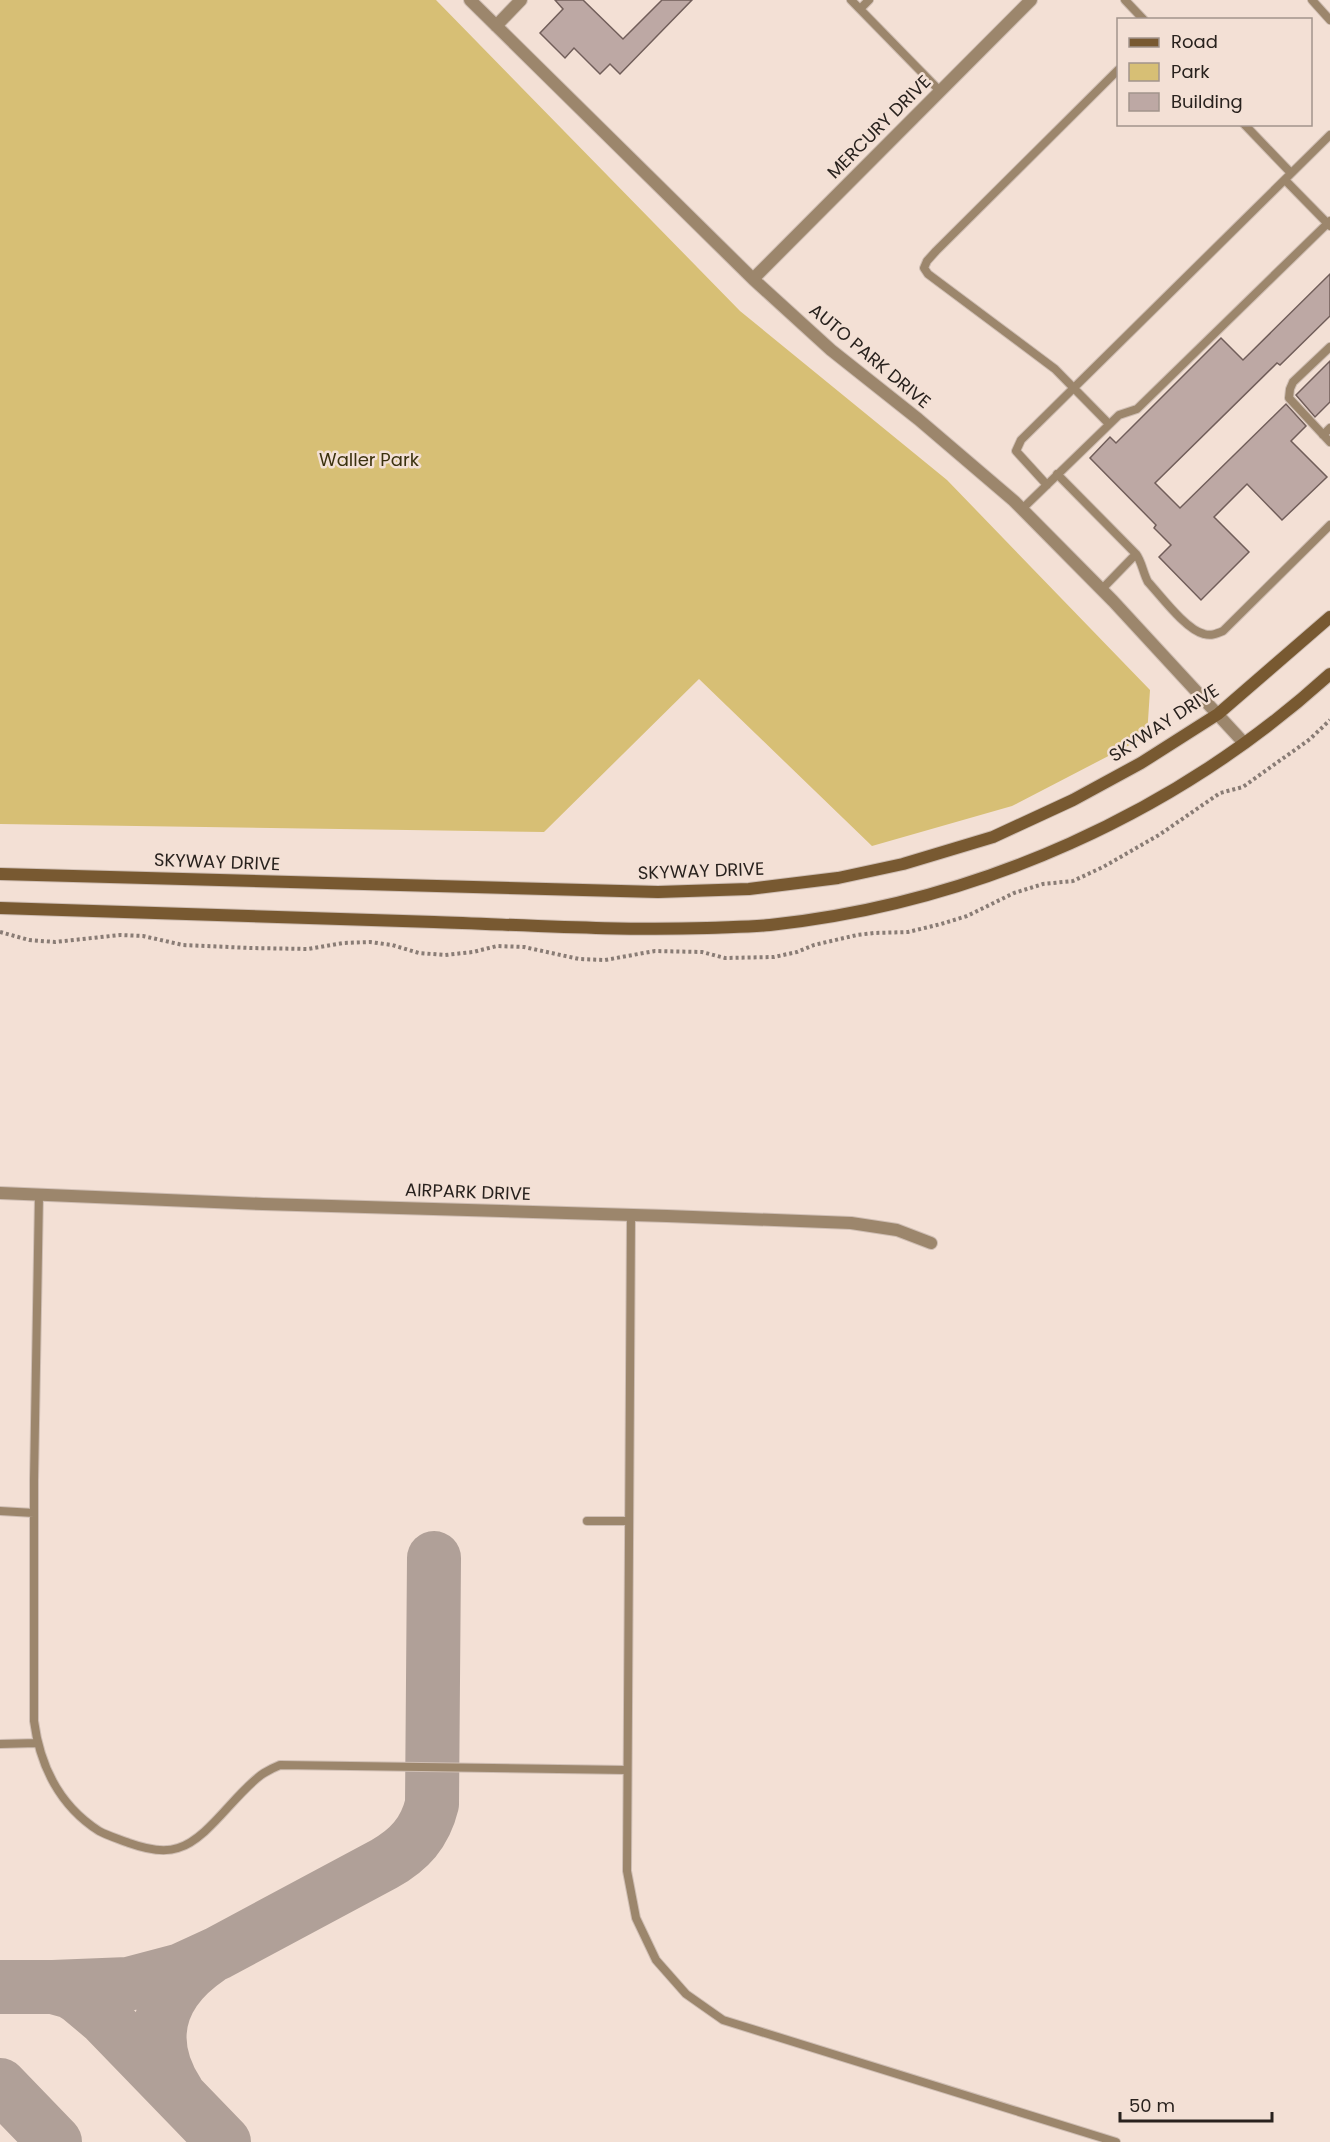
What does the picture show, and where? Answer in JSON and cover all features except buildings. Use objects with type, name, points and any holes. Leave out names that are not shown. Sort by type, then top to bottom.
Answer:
[{"type":"main road","name":"SKYWAY DRIVE","points":[[0,874],[658,892],[749,889],[838,878],[903,864],[993,837],[1074,800],[1141,763],[1218,714],[1330,617]]},
{"type":"main road","points":[[0,908],[651,930],[770,925],[867,910],[914,900],[1038,859],[1098,831],[1183,784],[1244,743],[1301,700],[1330,674]]},
{"type":"street","name":"AUTO PARK DRIVE","points":[[470,0],[753,279],[831,350],[918,419],[1022,509],[1102,589],[1244,743]]},
{"type":"street","points":[[495,26],[521,0]]},
{"type":"street","name":"MERCURY DRIVE","points":[[753,279],[1031,0]]},
{"type":"street","name":"AIRPARK DRIVE","points":[[0,1193],[850,1223],[897,1230],[931,1243]]},
{"type":"lane","points":[[851,0],[940,91]]},
{"type":"lane","points":[[860,9],[869,0]]},
{"type":"lane","points":[[1125,0],[1142,18]]},
{"type":"lane","points":[[1312,0],[1330,20]]},
{"type":"lane","points":[[1109,424],[1055,369],[928,274],[924,268],[936,251],[1117,72]]},
{"type":"lane","points":[[1022,509],[1119,415],[1137,409],[1329,223],[1246,126]]},
{"type":"lane","points":[[1047,485],[1020,458],[1016,451],[1017,445],[1073,387],[1330,135]]},
{"type":"lane","points":[[1330,347],[1293,382],[1289,398],[1330,442]]},
{"type":"lane","points":[[1323,435],[1330,428]]},
{"type":"lane","points":[[1057,474],[1136,554],[1148,582],[1191,627],[1202,634],[1212,635],[1223,631],[1330,525]]},
{"type":"lane","points":[[1102,589],[1136,554]]},
{"type":"lane","points":[[39,1195],[34,1513],[34,1720],[37,1743],[47,1773],[73,1810],[100,1832],[152,1849],[178,1848],[197,1838],[263,1773],[280,1765],[626,1770]]},
{"type":"lane","points":[[631,1215],[627,1871],[636,1918],[656,1960],[686,1994],[723,2020],[767,2036],[1116,2142]]},
{"type":"lane","points":[[0,1511],[34,1513]]},
{"type":"lane","points":[[587,1521],[628,1521]]},
{"type":"lane","points":[[0,1744],[37,1743]]},
{"type":"green space","name":"Waller Park","points":[[0,0],[436,0],[740,311],[947,480],[1150,690],[1147,736],[1012,806],[872,846],[699,679],[544,832],[0,824]]},
{"type":"taxiway","points":[[53,1987],[128,1984],[181,1970],[218,1953],[384,1864],[415,1840],[425,1824],[432,1804],[434,1558]]},
{"type":"taxiway","points":[[178,2093],[161,2055],[162,2019],[168,2002],[178,1986],[209,1958]]},
{"type":"taxiway","points":[[0,1987],[53,1987],[79,1997],[104,2018],[224,2142]]},
{"type":"taxiway","points":[[0,2085],[55,2142]]}]
